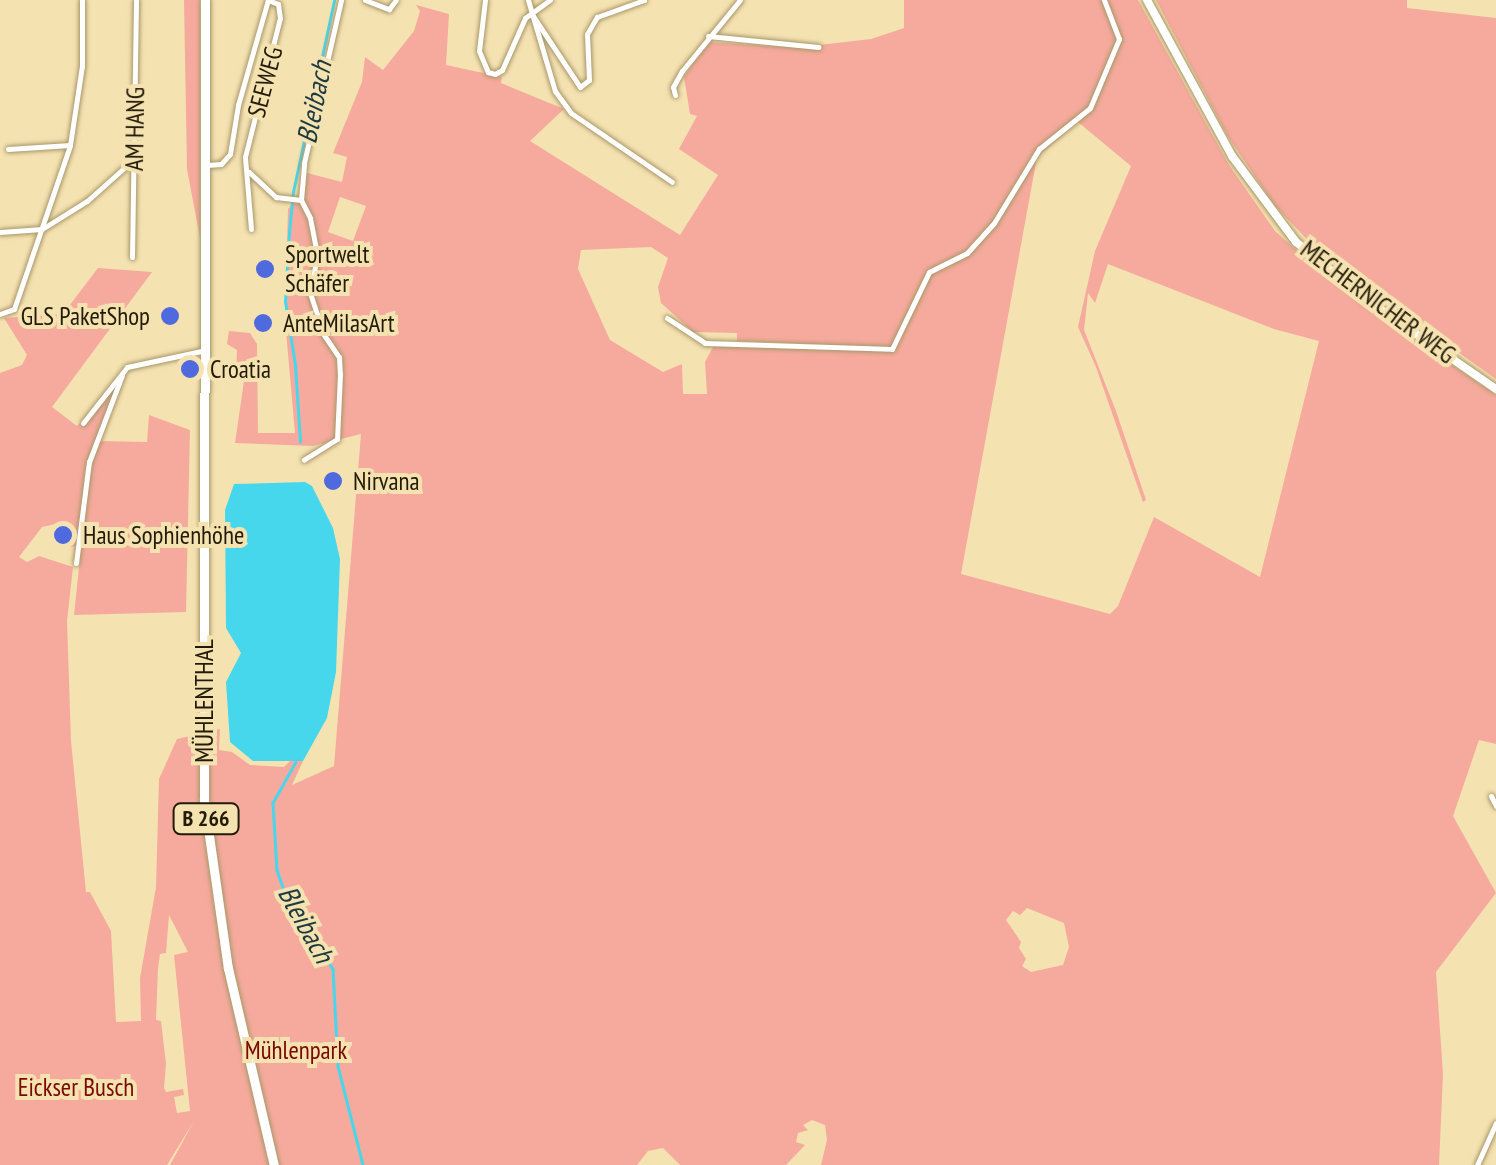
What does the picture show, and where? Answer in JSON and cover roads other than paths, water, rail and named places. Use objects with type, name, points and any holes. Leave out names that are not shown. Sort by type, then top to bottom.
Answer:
[{"type":"main road","name":"B 266","points":[[205,0],[206,350]]},
{"type":"main road","name":"MÜHLENTHAL","points":[[206,350],[204,800],[224,951],[274,1165]]},
{"type":"street","points":[[0,314],[14,309],[70,145],[82,66],[82,0]]},
{"type":"street","name":"AM HANG","points":[[132,257],[136,0]]},
{"type":"street","points":[[207,165],[222,164],[230,154],[238,106],[268,0]]},
{"type":"street","name":"SEEWEG","points":[[250,229],[245,157],[280,29],[278,4],[268,0]]},
{"type":"street","points":[[295,200],[341,0]]},
{"type":"street","points":[[365,0],[388,9],[396,0]]},
{"type":"street","points":[[485,0],[479,51],[488,72],[502,70],[519,26],[550,0]]},
{"type":"street","points":[[528,0],[559,98],[580,122],[672,182]]},
{"type":"street","points":[[530,14],[580,87],[589,80],[587,34],[597,17],[644,0]]},
{"type":"street","points":[[674,95],[673,87],[708,36],[740,0]]},
{"type":"street","points":[[667,318],[705,343],[892,348],[929,272],[967,254],[994,223],[1039,149],[1090,108],[1119,39],[1104,0]]},
{"type":"street","name":"MECHERNICHER WEG","points":[[1147,0],[1232,156],[1296,242],[1367,300],[1496,388]]},
{"type":"street","points":[[708,36],[818,47]]},
{"type":"street","points":[[8,149],[70,145]]},
{"type":"street","points":[[0,232],[42,229],[87,201],[134,159]]},
{"type":"street","points":[[247,170],[276,197],[295,200],[310,218],[317,254],[310,293],[317,317],[339,357],[339,418],[334,442],[304,460]]},
{"type":"street","points":[[76,563],[89,462],[127,366],[206,350]]},
{"type":"street","points":[[83,423],[122,375]]},
{"type":"street","points":[[1491,796],[1496,806]]},
{"type":"street","points":[[1477,1165],[1496,1123]]},
{"type":"water","points":[[305,482],[312,486],[333,528],[340,559],[336,672],[327,718],[303,761],[253,761],[230,742],[226,682],[241,653],[226,628],[225,510],[234,484]]},
{"type":"waterway","name":"Bleibach","points":[[300,442],[295,365],[285,302],[289,232],[293,192],[334,0]]},
{"type":"waterway","name":"Bleibach","points":[[296,762],[273,803],[277,870],[284,890],[333,969],[338,1066],[363,1165]]},
{"type":"place","name":"Sportwelt Schäfer","points":[[265,269]]},
{"type":"place","name":"GLS PaketShop","points":[[170,316]]},
{"type":"place","name":"AnteMilasArt","points":[[263,323]]},
{"type":"place","name":"Croatia","points":[[190,369]]},
{"type":"place","name":"Nirvana","points":[[333,481]]},
{"type":"place","name":"Haus Sophienhöhe","points":[[63,535]]},
{"type":"park label","name":"Mühlenpark","points":[[296,1050]]},
{"type":"park label","name":"Eickser Busch","points":[[76,1087]]}]
